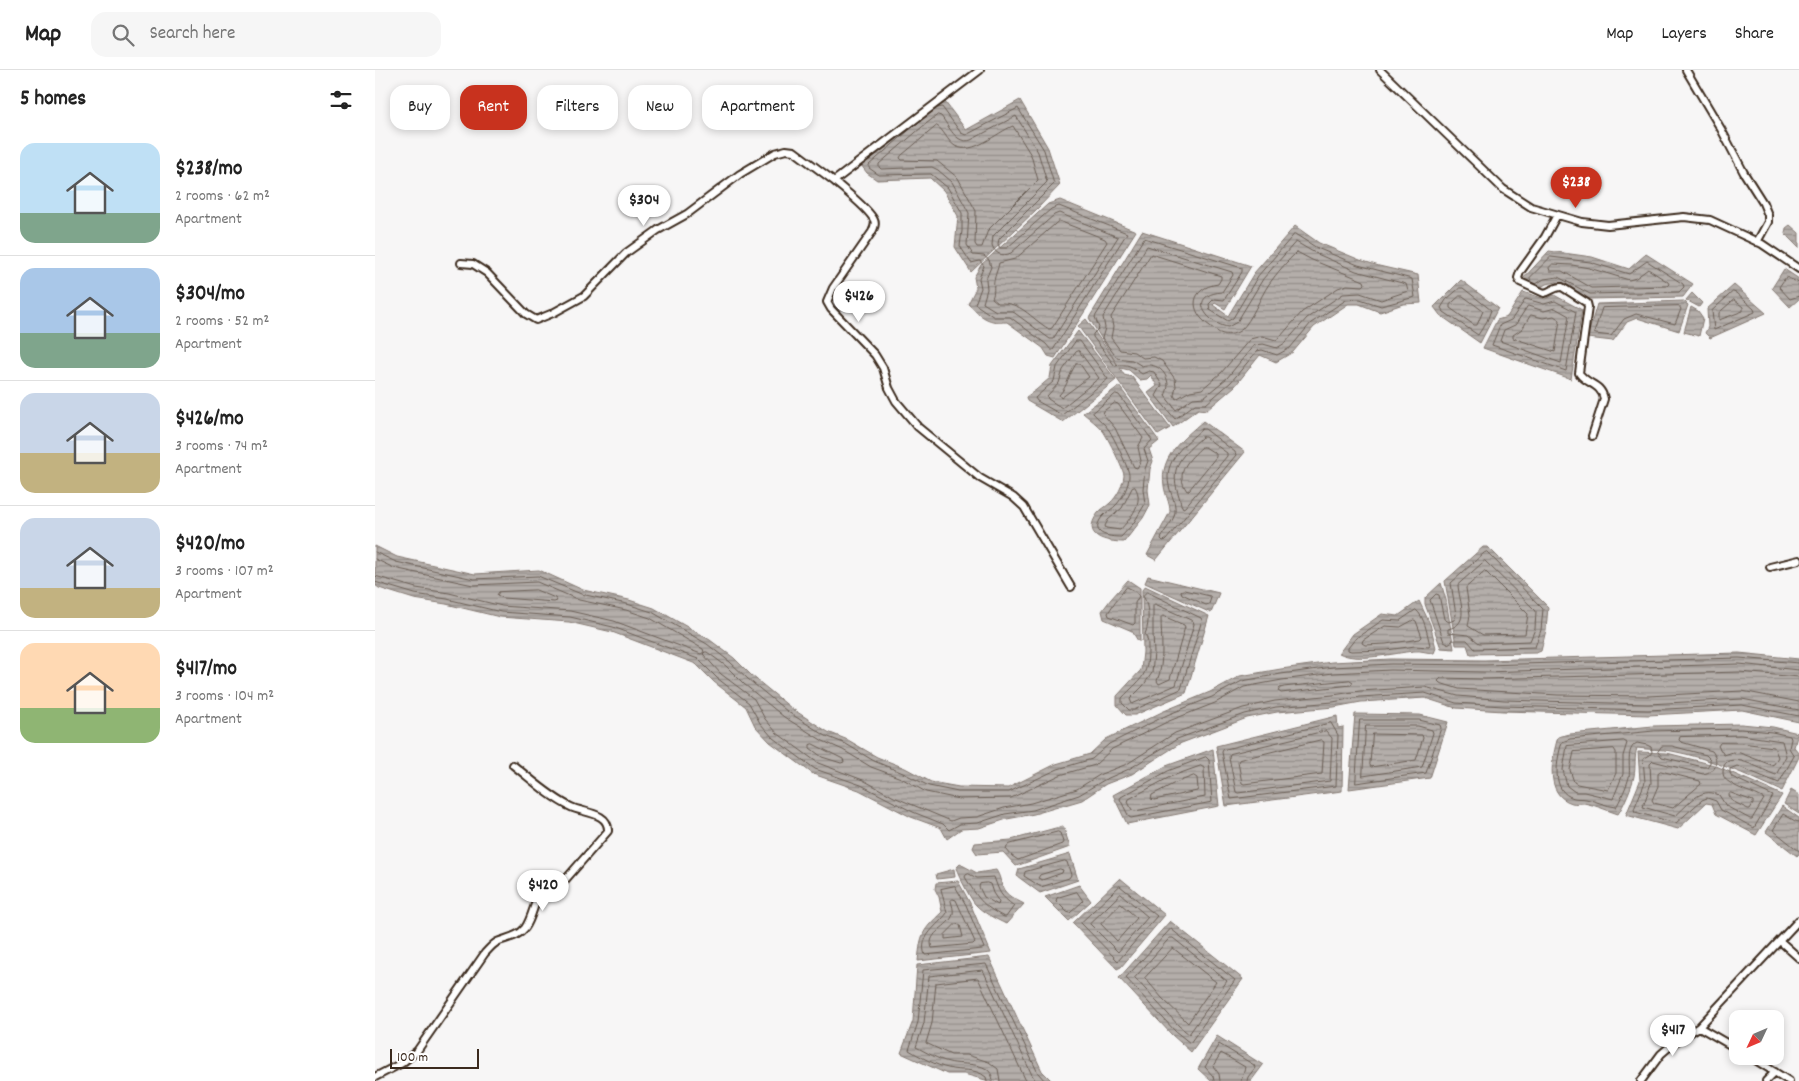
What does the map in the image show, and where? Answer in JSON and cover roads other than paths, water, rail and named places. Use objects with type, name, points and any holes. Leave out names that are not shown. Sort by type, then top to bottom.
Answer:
[{"type":"street","points":[[834,181],[980,70]]},
{"type":"street","points":[[1380,70],[1503,189],[1531,207],[1582,222],[1608,226],[1684,218],[1710,220],[1757,242],[1799,269]]},
{"type":"street","points":[[1686,70],[1763,203],[1768,215],[1768,222],[1757,242]]},
{"type":"street","points":[[461,263],[473,264],[487,274],[526,314],[537,320],[584,296],[625,254],[657,230],[687,214],[740,174],[775,153],[786,150],[794,151],[834,181],[863,207],[874,220],[873,232],[833,288],[827,302],[831,309],[875,355],[883,368],[889,388],[896,401],[918,427],[980,478],[1013,497],[1024,508],[1071,587]]},
{"type":"street","points":[[1557,215],[1518,278],[1520,282],[1544,293],[1557,286],[1562,287],[1587,303],[1579,373],[1582,378],[1599,388],[1604,400],[1592,436]]},
{"type":"street","points":[[1770,567],[1799,560]]},
{"type":"street","points":[[375,1077],[402,1063],[417,1051],[485,953],[494,944],[513,937],[524,930],[531,918],[535,902],[547,883],[566,879],[608,831],[606,822],[597,815],[571,808],[513,765]]},
{"type":"street","points":[[1641,1081],[1661,1054],[1675,1042],[1699,1027],[1799,920]]},
{"type":"street","points":[[1780,941],[1799,958]]},
{"type":"street","points":[[1699,1027],[1729,1044]]},
{"type":"street","points":[[1764,1065],[1789,1081]]},
{"type":"street","points":[[1766,1081],[1775,1072]]},
{"type":"water","points":[[942,98],[966,130],[1020,100],[1048,148],[1060,185],[971,272],[955,247],[958,216],[944,191],[930,178],[877,180],[867,173],[861,165]]},
{"type":"water","points":[[1060,200],[1136,231],[1055,358],[1048,356],[1043,348],[1007,322],[995,322],[986,319],[968,304],[976,288],[974,277],[981,265],[1048,204]]},
{"type":"water","points":[[1790,225],[1799,233],[1799,248],[1785,234],[1786,228]]},
{"type":"water","points":[[1295,226],[1319,243],[1360,260],[1418,275],[1421,303],[1403,304],[1380,312],[1359,304],[1348,304],[1314,327],[1293,352],[1276,362],[1260,355],[1235,386],[1207,410],[1198,409],[1173,427],[1148,393],[1157,386],[1151,375],[1147,379],[1140,380],[1129,370],[1120,368],[1124,375],[1132,377],[1170,428],[1158,435],[1078,326],[1086,319],[1117,364],[1089,318],[1142,231],[1251,266],[1225,309],[1215,303],[1213,305],[1228,316],[1254,273]]},
{"type":"water","points":[[1549,251],[1592,257],[1629,269],[1646,254],[1693,284],[1683,297],[1589,299],[1557,282],[1546,284],[1537,290],[1520,282]]},
{"type":"water","points":[[1784,269],[1799,279],[1799,299],[1790,307],[1772,288]]},
{"type":"water","points":[[1461,280],[1498,308],[1480,343],[1440,315],[1434,307]]},
{"type":"water","points":[[1734,285],[1766,313],[1710,338],[1705,333],[1708,327],[1707,309]]},
{"type":"water","points":[[1523,292],[1545,299],[1554,295],[1582,310],[1571,379],[1483,348],[1497,320],[1507,317]]},
{"type":"water","points":[[1692,293],[1702,303],[1699,307],[1686,300]]},
{"type":"water","points":[[1684,301],[1688,305],[1679,331],[1637,318],[1627,322],[1613,341],[1587,338],[1597,304]]},
{"type":"water","points":[[1691,307],[1698,311],[1703,318],[1699,336],[1684,332]]},
{"type":"water","points":[[1078,331],[1116,380],[1063,422],[1027,401],[1026,397],[1050,378],[1052,366]]},
{"type":"water","points":[[1119,386],[1159,441],[1149,449],[1153,461],[1150,469],[1148,490],[1150,505],[1143,518],[1124,542],[1110,541],[1098,537],[1092,528],[1093,521],[1098,513],[1117,494],[1124,473],[1103,431],[1083,413]]},
{"type":"water","points":[[1203,421],[1245,452],[1156,560],[1147,555],[1170,512],[1164,486],[1163,475],[1165,466],[1174,449]]},
{"type":"water","points":[[375,546],[397,557],[475,574],[539,570],[583,590],[629,600],[654,608],[710,640],[734,658],[751,675],[791,708],[828,732],[848,740],[877,757],[905,768],[931,782],[959,787],[1008,788],[1056,764],[1090,754],[1106,739],[1164,711],[1210,692],[1240,676],[1332,662],[1391,659],[1484,660],[1739,653],[1799,659],[1799,722],[1742,710],[1648,715],[1503,711],[1456,708],[1425,698],[1361,702],[1334,707],[1277,712],[1247,718],[1179,744],[1132,774],[1106,784],[1082,800],[979,828],[961,829],[947,839],[941,828],[911,817],[859,790],[813,774],[770,742],[755,726],[746,707],[714,682],[696,664],[612,632],[569,622],[500,617],[446,604],[414,599],[379,588],[375,585]]},
{"type":"water","points":[[1483,547],[1488,547],[1548,607],[1546,630],[1541,651],[1536,653],[1470,654],[1467,645],[1456,645],[1445,581]]},
{"type":"water","points":[[1148,576],[1219,593],[1211,613],[1145,583]]},
{"type":"water","points":[[1128,580],[1140,588],[1140,641],[1138,641],[1132,631],[1104,619],[1102,611]]},
{"type":"water","points":[[1441,583],[1446,600],[1454,649],[1441,648],[1425,604],[1425,598]]},
{"type":"water","points":[[1145,586],[1209,616],[1186,693],[1135,715],[1126,715],[1117,705],[1117,696],[1141,670],[1143,652],[1142,590]]},
{"type":"water","points":[[1419,601],[1430,624],[1436,648],[1434,653],[1417,651],[1356,657],[1339,653],[1353,634],[1382,614],[1398,616]]},
{"type":"water","points":[[1355,714],[1420,715],[1448,722],[1430,778],[1349,789]]},
{"type":"water","points":[[1337,716],[1338,728],[1343,727],[1342,791],[1226,806],[1216,746]]},
{"type":"water","points":[[1741,724],[1773,727],[1798,733],[1794,747],[1799,753],[1799,757],[1782,791],[1742,773],[1700,758],[1672,751],[1637,748],[1633,780],[1618,814],[1588,804],[1572,803],[1563,799],[1557,792],[1554,784],[1552,765],[1558,737],[1570,734],[1653,726]]},
{"type":"water","points":[[1213,749],[1219,806],[1127,824],[1113,795],[1166,766]]},
{"type":"water","points":[[1638,752],[1667,753],[1714,765],[1782,795],[1756,835],[1716,814],[1712,804],[1706,803],[1678,829],[1626,815],[1640,781]]},
{"type":"water","points":[[1791,790],[1799,795],[1799,814],[1784,804]]},
{"type":"water","points":[[1782,806],[1799,818],[1799,854],[1797,856],[1766,832]]},
{"type":"water","points":[[1063,826],[1070,847],[1016,866],[1003,852],[977,854],[973,848],[975,843],[1011,840]]},
{"type":"water","points":[[1070,854],[1078,880],[1040,893],[1017,876],[1019,869]]},
{"type":"water","points":[[960,864],[977,873],[996,870],[1006,892],[1024,904],[1006,924],[986,913],[975,904],[956,868]]},
{"type":"water","points":[[954,869],[955,877],[937,879],[936,874]]},
{"type":"water","points":[[1120,878],[1165,915],[1121,967],[1117,969],[1073,923]]},
{"type":"water","points":[[958,881],[970,903],[991,953],[918,961],[920,944],[926,928],[942,912],[935,889],[936,883]]},
{"type":"water","points":[[1079,885],[1091,901],[1069,921],[1045,897]]},
{"type":"water","points":[[1170,921],[1243,979],[1191,1052],[1172,1035],[1119,978]]},
{"type":"water","points":[[989,957],[1042,1071],[1052,1081],[989,1081],[964,1074],[947,1074],[901,1053],[913,1021],[917,965]]},
{"type":"water","points":[[1217,1036],[1263,1065],[1251,1081],[1211,1081],[1198,1069]]}]
